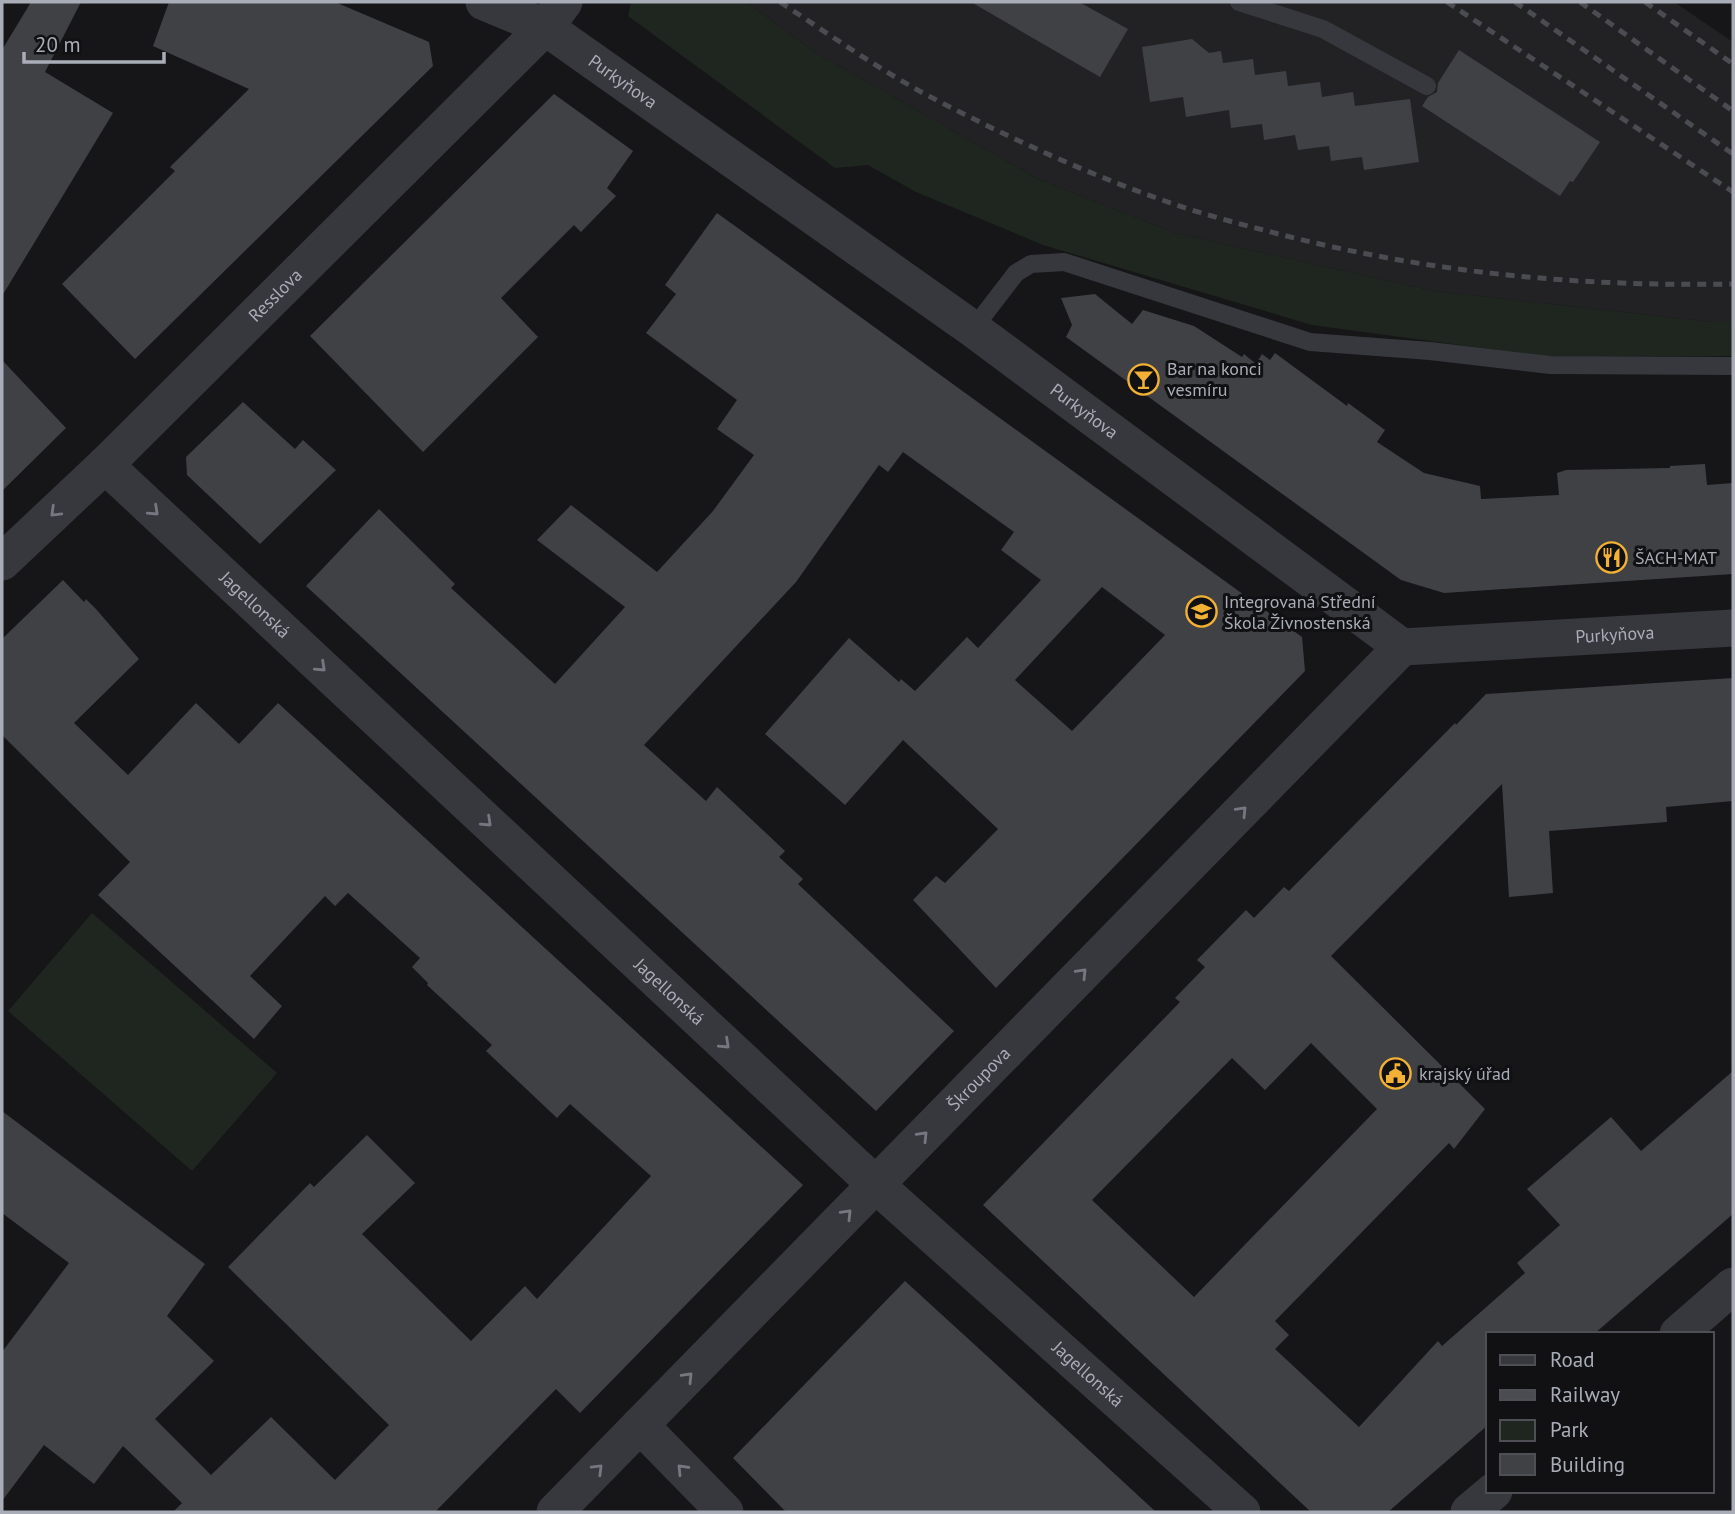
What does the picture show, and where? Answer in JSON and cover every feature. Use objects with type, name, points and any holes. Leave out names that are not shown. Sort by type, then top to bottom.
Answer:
[{"type":"street","name":"Purkyňova","points":[[484,2],[555,15],[1402,647],[1733,628]]},
{"type":"street","name":"Resslova","points":[[2,562],[105,464],[555,15]]},
{"type":"street","name":"Jagellonská","points":[[105,464],[876,1185],[1242,1512]]},
{"type":"street","name":"Škroupova","points":[[555,1512],[1402,647]]},
{"type":"street","points":[[1680,1332],[1733,1286]]},
{"type":"street","points":[[640,1425],[724,1512]]},
{"type":"street","points":[[1469,1512],[1492,1493]]},
{"type":"lane","points":[[1240,2],[1323,29],[1427,86]]},
{"type":"lane","points":[[973,329],[1016,273],[1031,264],[1064,261],[1310,342],[1430,351],[1550,365],[1733,366]]},
{"type":"shaded area","points":[[746,2],[1674,2],[1733,42],[1733,322],[1711,322],[1434,291],[1175,233],[1038,179],[818,54]]},
{"type":"green space","points":[[631,2],[746,2],[818,54],[1038,179],[1175,233],[1434,291],[1711,322],[1733,322],[1733,356],[1541,356],[1312,325],[1043,245],[916,192],[868,165],[835,168],[628,16]]},
{"type":"green space","points":[[92,913],[277,1073],[192,1171],[8,1011]]},
{"type":"building","points":[[31,2],[81,2],[45,72],[113,113],[2,296],[2,50]]},
{"type":"building","points":[[169,2],[335,2],[429,42],[433,66],[135,359],[62,284],[175,171],[170,167],[249,89],[153,46]]},
{"type":"building","points":[[971,2],[1079,2],[1128,29],[1100,77]]},
{"type":"building","points":[[1192,39],[1209,53],[1221,51],[1223,63],[1253,59],[1255,75],[1286,71],[1288,86],[1320,82],[1322,97],[1353,92],[1355,106],[1410,99],[1419,162],[1364,170],[1362,157],[1331,161],[1329,146],[1298,150],[1295,135],[1264,140],[1262,124],[1231,128],[1229,110],[1186,117],[1183,97],[1150,102],[1142,47]]},
{"type":"building","points":[[1459,50],[1600,142],[1573,182],[1570,181],[1560,196],[1422,106],[1428,97],[1437,92],[1438,83]]},
{"type":"building","points":[[554,94],[633,151],[607,188],[616,196],[581,232],[574,225],[501,298],[538,337],[423,452],[310,336]]},
{"type":"building","points":[[717,213],[1302,637],[1305,671],[996,988],[913,900],[936,876],[945,883],[998,829],[903,740],[845,805],[765,734],[849,638],[899,682],[901,679],[915,691],[967,637],[978,648],[1041,580],[1001,550],[1014,532],[903,452],[888,472],[879,465],[796,582],[644,745],[706,801],[717,787],[785,851],[779,857],[803,879],[798,884],[954,1031],[876,1111],[306,586],[379,509],[455,584],[451,588],[555,684],[625,607],[537,540],[571,505],[657,572],[713,511],[754,455],[717,429],[737,400],[646,333],[676,294],[665,285]],"holes":[[[1102,587],[1165,635],[1072,731],[1015,680]]]},
{"type":"building","points":[[1095,294],[1132,324],[1143,310],[1194,326],[1242,357],[1244,354],[1256,364],[1262,354],[1270,360],[1275,353],[1347,406],[1348,403],[1385,430],[1377,442],[1424,473],[1480,486],[1481,499],[1559,495],[1557,473],[1566,470],[1670,468],[1705,464],[1707,485],[1733,483],[1733,574],[1444,593],[1401,580],[1066,337],[1072,325],[1061,298]]},
{"type":"building","points":[[2,360],[66,428],[2,491]]},
{"type":"building","points":[[243,402],[295,449],[303,440],[336,470],[260,544],[187,475],[186,457]]},
{"type":"building","points":[[63,580],[84,602],[86,599],[96,609],[139,659],[74,723],[128,775],[196,703],[239,744],[278,703],[803,1185],[580,1413],[556,1389],[435,1512],[173,1512],[182,1503],[123,1446],[94,1484],[44,1445],[2,1501],[2,1352],[69,1263],[2,1213],[2,1111],[205,1264],[167,1316],[214,1361],[155,1419],[211,1475],[271,1417],[335,1480],[389,1425],[228,1267],[310,1183],[314,1187],[367,1135],[415,1183],[362,1234],[471,1341],[525,1286],[537,1299],[651,1176],[570,1104],[557,1118],[486,1051],[492,1045],[427,985],[412,967],[420,958],[348,893],[335,906],[325,896],[250,976],[282,1006],[254,1039],[98,895],[130,862],[2,735],[2,639]]},
{"type":"building","points":[[1733,678],[1733,801],[1666,807],[1667,822],[1549,831],[1553,893],[1509,897],[1502,784],[1331,956],[1485,1109],[1454,1149],[1449,1143],[1275,1321],[1289,1335],[1275,1349],[1359,1427],[1438,1341],[1442,1346],[1525,1273],[1517,1263],[1560,1225],[1527,1189],[1611,1117],[1641,1151],[1733,1071],[1733,1214],[1596,1332],[1486,1332],[1486,1427],[1388,1512],[1311,1512],[983,1205],[1180,1002],[1175,998],[1205,967],[1197,960],[1246,910],[1254,918],[1284,887],[1289,891],[1455,723],[1456,725],[1486,694]],"holes":[[[1311,1043],[1377,1109],[1194,1297],[1092,1200],[1232,1058],[1265,1090]]]},
{"type":"building","points":[[905,1281],[1156,1512],[786,1512],[733,1458]]},
{"type":"railway","points":[[780,2],[887,72],[982,123],[1103,178],[1203,213],[1325,245],[1440,267],[1614,283],[1733,284]]},
{"type":"railway","points":[[1447,2],[1733,192]]},
{"type":"railway","points":[[1515,2],[1733,154]]},
{"type":"railway","points":[[1580,2],[1733,111]]},
{"type":"railway","points":[[1645,2],[1733,64]]},
{"type":"place","name":"Bar na konci vesmíru","points":[[1144,379]]},
{"type":"place","name":"ŠACH-MAT","points":[[1612,558]]},
{"type":"place","name":"Integrovaná Střední Škola Živnostenská","points":[[1201,612]]},
{"type":"place","name":"krajský úřad","points":[[1396,1074]]}]
